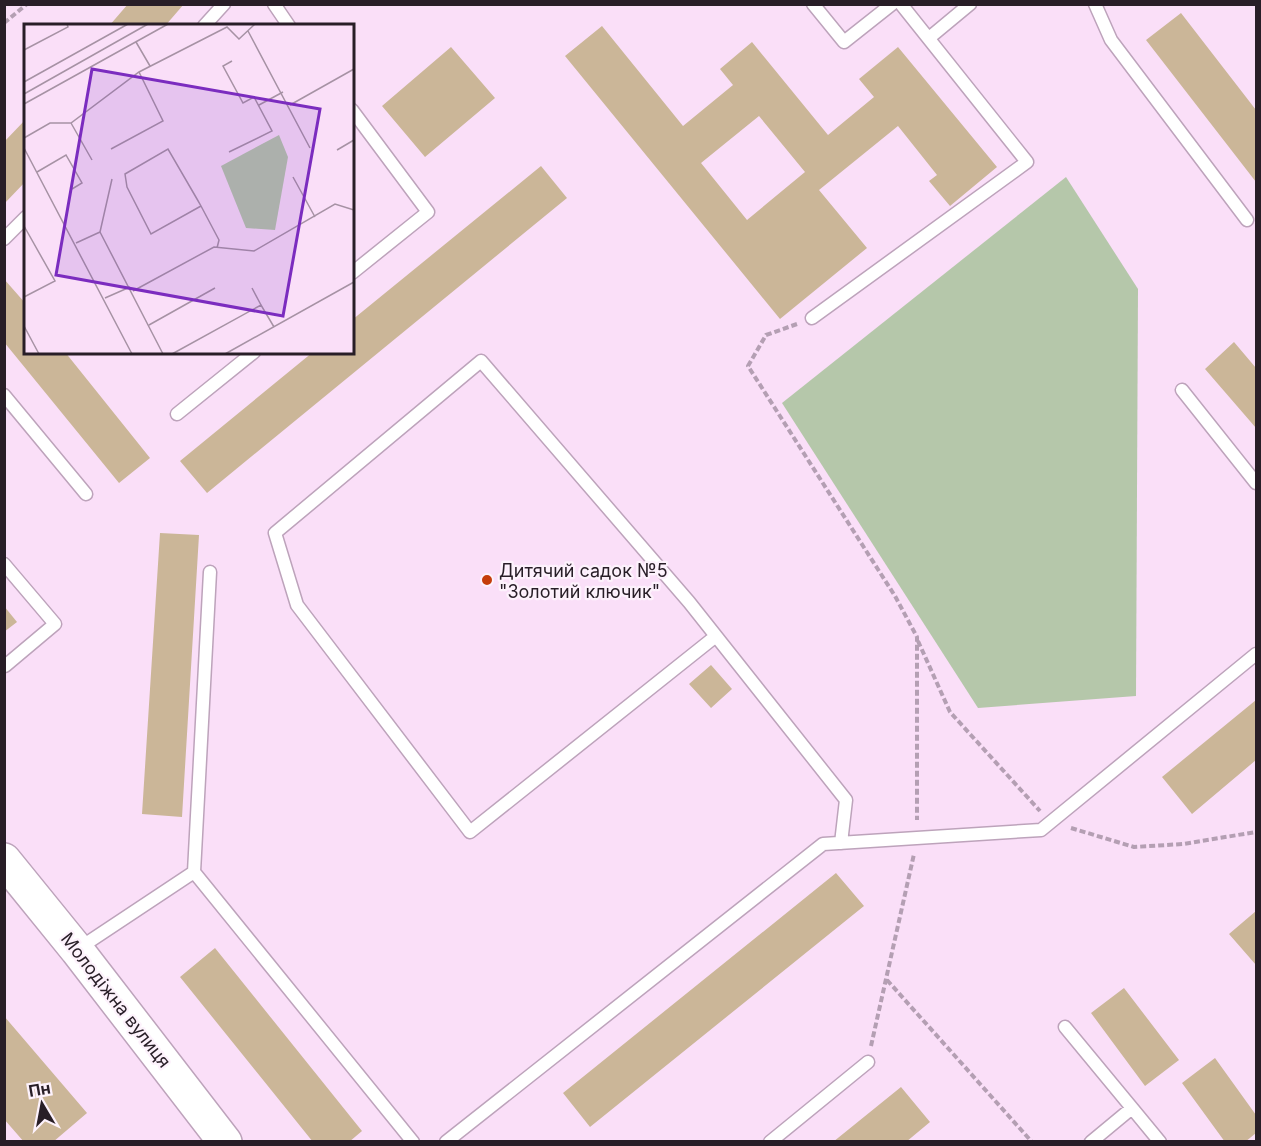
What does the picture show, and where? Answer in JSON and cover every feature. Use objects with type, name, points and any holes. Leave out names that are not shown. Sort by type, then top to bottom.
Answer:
[{"type":"street","name":"Молодіжна вулиця","points":[[4,860],[77,950],[225,1142]]},
{"type":"lane","points":[[206,24],[224,4]]},
{"type":"lane","points":[[274,4],[288,24]]},
{"type":"lane","points":[[813,4],[844,42],[892,4]]},
{"type":"lane","points":[[812,318],[1027,162],[901,4]]},
{"type":"lane","points":[[929,38],[970,4]]},
{"type":"lane","points":[[1096,5],[1111,40],[1247,220]]},
{"type":"lane","points":[[354,113],[428,212],[354,271]]},
{"type":"lane","points":[[4,239],[24,219]]},
{"type":"lane","points":[[177,414],[252,354]]},
{"type":"lane","points":[[716,636],[470,832],[297,605],[275,533],[481,361],[689,602],[716,636],[846,800],[841,843]]},
{"type":"lane","points":[[1182,390],[1257,483]]},
{"type":"lane","points":[[4,395],[86,494]]},
{"type":"lane","points":[[4,564],[54,624],[5,666]]},
{"type":"lane","points":[[210,572],[194,872],[409,1140]]},
{"type":"lane","points":[[446,1142],[823,844],[1041,830],[1257,654]]},
{"type":"lane","points":[[77,950],[194,872]]},
{"type":"lane","points":[[1065,1027],[1160,1142]]},
{"type":"lane","points":[[770,1142],[868,1062]]},
{"type":"lane","points":[[1091,1142],[1132,1108]]},
{"type":"path","points":[[4,23],[27,4]]},
{"type":"path","points":[[812,318],[766,335],[748,366],[895,596],[917,637],[950,712],[1050,822],[1134,847],[1183,844],[1257,831]]},
{"type":"path","points":[[868,1062],[917,838],[917,637]]},
{"type":"path","points":[[886,980],[1032,1142]]},
{"type":"green space","points":[[1066,177],[1138,289],[1136,696],[978,708],[782,403]]},
{"type":"building","points":[[128,4],[184,4],[167,24],[111,24]]},
{"type":"building","points":[[1181,13],[1256,110],[1256,182],[1146,40]]},
{"type":"building","points":[[602,26],[683,126],[733,85],[720,69],[752,42],[828,135],[874,97],[859,79],[898,47],[997,167],[950,206],[929,181],[937,175],[898,126],[819,190],[867,248],[780,319],[565,56]],"holes":[[[759,116],[805,172],[747,220],[701,163]]]},
{"type":"building","points":[[451,47],[495,98],[425,157],[382,106]]},
{"type":"building","points":[[24,121],[24,183],[4,204],[4,142]]},
{"type":"building","points":[[541,166],[567,198],[207,493],[180,461],[311,354],[354,354],[354,318]]},
{"type":"building","points":[[4,279],[24,302],[24,354],[67,354],[150,458],[119,483],[4,342]]},
{"type":"building","points":[[1234,342],[1256,368],[1256,428],[1205,369]]},
{"type":"building","points":[[160,533],[199,535],[182,817],[142,814]]},
{"type":"building","points":[[4,606],[17,622],[4,632]]},
{"type":"building","points":[[711,665],[732,689],[711,708],[689,684]]},
{"type":"building","points":[[1256,700],[1256,760],[1192,814],[1162,777]]},
{"type":"building","points":[[836,873],[864,906],[590,1127],[563,1093]]},
{"type":"building","points":[[1256,911],[1256,965],[1229,934]]},
{"type":"building","points":[[215,948],[362,1131],[349,1142],[313,1142],[180,977]]},
{"type":"building","points":[[1124,988],[1179,1060],[1145,1086],[1091,1013]]},
{"type":"building","points":[[4,1016],[87,1113],[53,1142],[24,1142],[4,1119]]},
{"type":"building","points":[[1215,1058],[1256,1115],[1256,1133],[1245,1142],[1225,1142],[1182,1083]]},
{"type":"building","points":[[901,1087],[930,1122],[906,1142],[833,1142]]},
{"type":"place","name":"Дитячий садок №5 \"Золотий ключик\"","points":[[487,580]]}]
